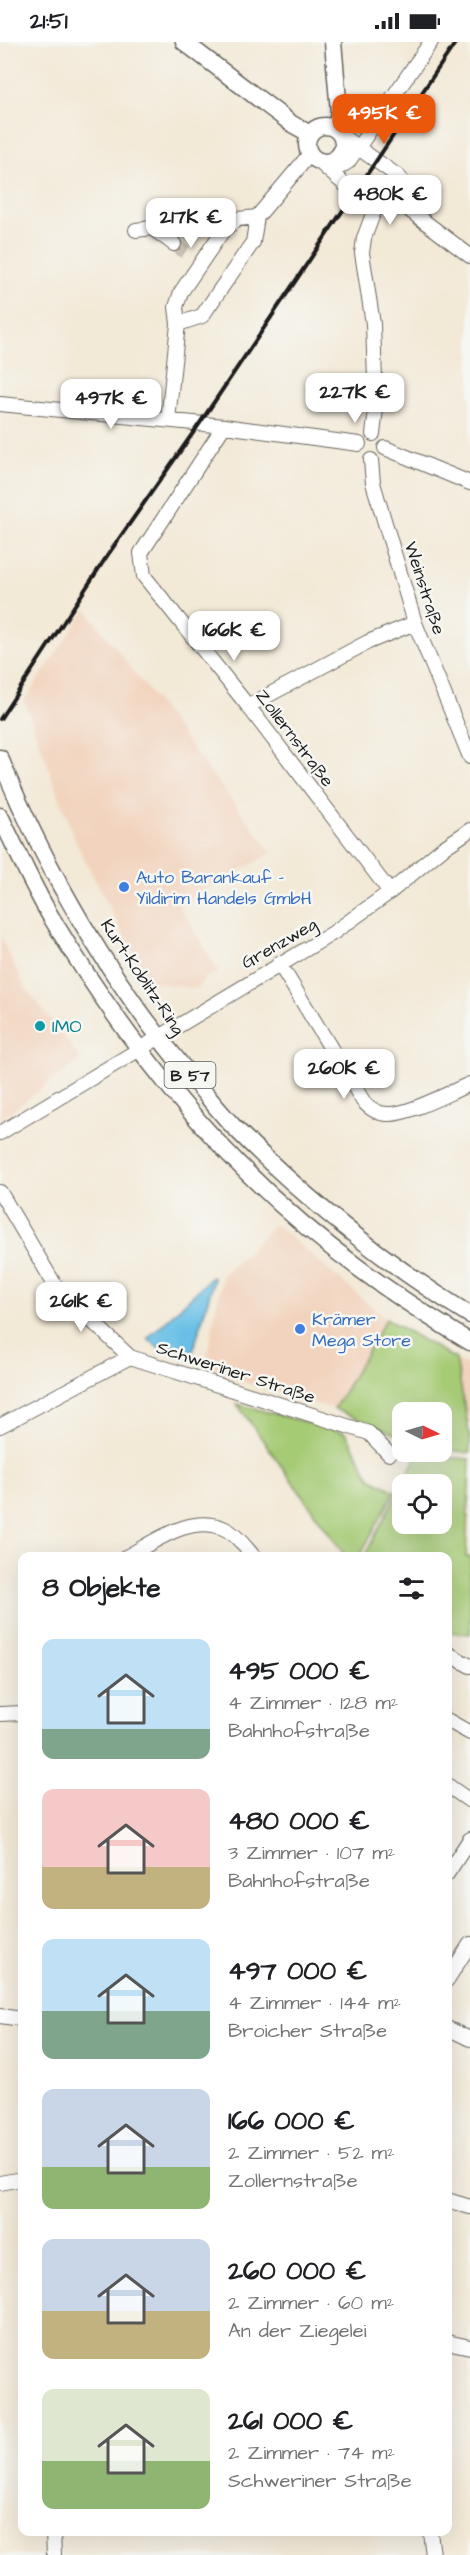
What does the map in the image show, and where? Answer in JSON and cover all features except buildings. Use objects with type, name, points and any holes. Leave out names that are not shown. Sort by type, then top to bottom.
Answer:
[{"type":"main road","points":[[184,42],[292,124],[310,134]]},
{"type":"main road","points":[[333,42],[339,112],[338,132],[343,143],[341,152],[335,159],[326,162],[318,161],[307,144],[310,134],[321,127],[338,132]]},
{"type":"main road","name":"Kurt-Koblitz-Ring","points":[[0,758],[14,794],[58,879],[102,954],[159,1038],[231,1124],[297,1186],[362,1242],[431,1291],[470,1315]]},
{"type":"main road","name":"B 57","points":[[0,816],[51,916],[140,1050],[205,1130],[277,1201],[362,1272],[470,1342]]},
{"type":"street","points":[[178,324],[202,316],[253,242],[257,217],[288,181],[318,161],[343,167],[431,42]]},
{"type":"street","points":[[338,132],[388,167],[405,183],[404,206]]},
{"type":"street","points":[[318,161],[376,206],[394,210],[404,206]]},
{"type":"street","points":[[373,434],[376,409],[373,324],[362,253],[364,238],[376,206]]},
{"type":"street","points":[[404,206],[470,256]]},
{"type":"street","points":[[168,420],[178,324],[176,307],[195,259],[224,229],[238,219],[257,217]]},
{"type":"street","points":[[136,230],[152,228],[174,244]]},
{"type":"street","points":[[0,404],[224,426],[359,444]]},
{"type":"street","name":"Zollernstraße","points":[[224,426],[141,553],[144,576],[248,706],[390,892]]},
{"type":"street","points":[[373,434],[381,437],[385,448],[382,456],[371,460],[361,455],[359,444],[366,435],[373,434]]},
{"type":"street","points":[[385,448],[470,483]]},
{"type":"street","name":"Weinstraße","points":[[371,460],[373,483],[415,623],[470,757]]},
{"type":"street","points":[[248,706],[368,642],[415,623]]},
{"type":"street","name":"Grenzweg","points":[[140,1050],[279,963],[333,933],[390,892],[442,848],[470,830]]},
{"type":"street","points":[[279,963],[371,1110],[395,1114],[470,1084]]},
{"type":"street","points":[[0,1134],[140,1050]]},
{"type":"street","name":"Schweriner Straße","points":[[0,1192],[56,1287],[130,1357],[369,1433],[389,1454]]},
{"type":"street","points":[[1,1423],[130,1357]]},
{"type":"street","points":[[136,1552],[180,1529],[199,1524],[215,1525],[229,1531],[249,1552]]},
{"type":"street","points":[[452,1657],[470,1666]]},
{"type":"street","points":[[0,1714],[18,1713]]},
{"type":"street","points":[[452,1723],[470,1733]]},
{"type":"street","points":[[452,1788],[470,1801]]},
{"type":"street","points":[[455,1863],[470,1839]]},
{"type":"street","points":[[452,1972],[470,1944]]},
{"type":"street","points":[[0,2016],[18,2018]]},
{"type":"street","points":[[452,2030],[470,2039]]},
{"type":"street","points":[[0,2183],[18,2180]]},
{"type":"street","points":[[452,2201],[470,2207]]},
{"type":"street","points":[[452,2343],[470,2347]]},
{"type":"street","points":[[53,2536],[54,2555]]},
{"type":"street","points":[[431,2536],[433,2555]]},
{"type":"shaded area","points":[[86,609],[272,853],[179,905],[219,972],[206,978],[196,989],[148,981],[77,845],[24,701]]},
{"type":"shaded area","points":[[0,937],[25,987],[81,1059],[0,1120]]},
{"type":"shaded area","points":[[275,1224],[386,1319],[334,1409],[205,1370],[222,1276]]},
{"type":"shaded area","points":[[456,1359],[470,1366],[470,1438]]},
{"type":"green space","points":[[386,1319],[456,1359],[470,1438],[470,1453],[452,1451],[452,1402],[392,1402],[392,1433],[334,1409]]},
{"type":"green space","points":[[237,1404],[346,1433],[370,1478],[392,1489],[392,1496],[362,1552],[342,1552]]},
{"type":"green space","points":[[452,1458],[470,1459],[466,1557],[470,1557],[470,1634],[452,1632],[452,1552],[367,1552],[392,1503],[392,1534],[452,1534],[452,1474],[407,1474],[413,1462],[452,1462]]},
{"type":"water","points":[[212,1277],[214,1279],[191,1358],[156,1346],[148,1338]]},
{"type":"tunnel","points":[[174,244],[190,256]]},
{"type":"railway","points":[[0,719],[109,553],[200,423],[456,42]]},
{"type":"place","name":"Auto Barankauf - Yildirim Handels GmbH","points":[[124,887]]},
{"type":"place","name":"IMO","points":[[40,1026]]},
{"type":"place","name":"Krämer Mega Store","points":[[300,1329]]}]
